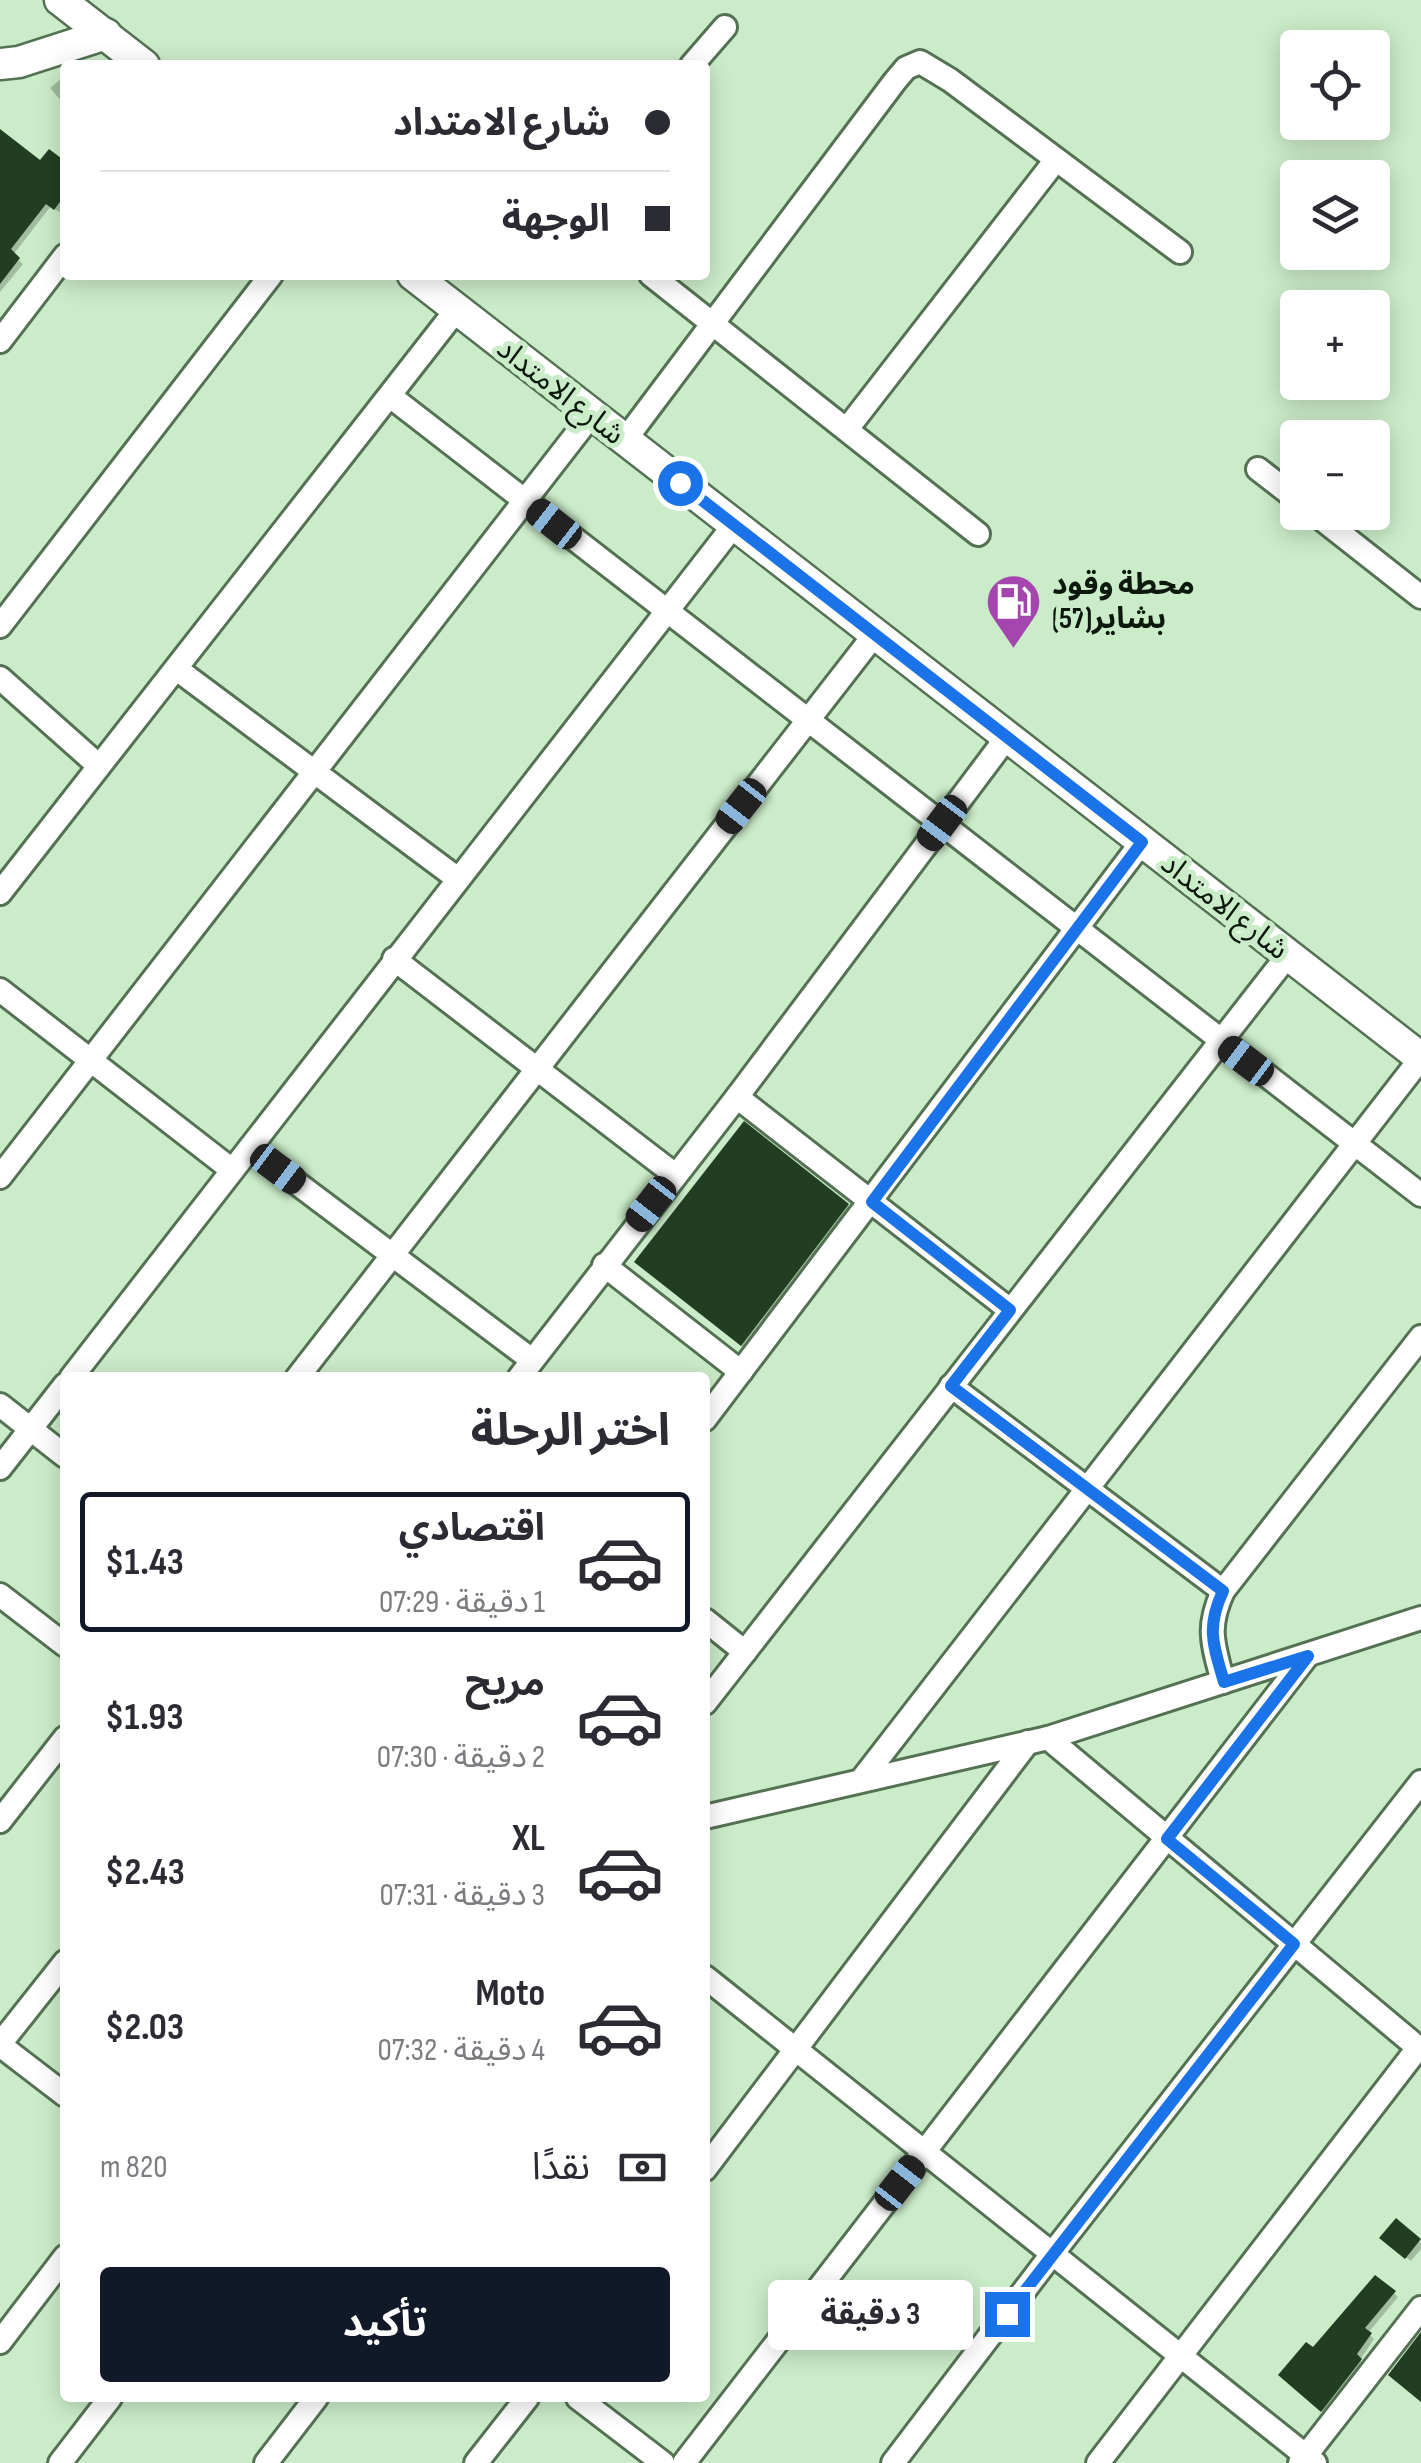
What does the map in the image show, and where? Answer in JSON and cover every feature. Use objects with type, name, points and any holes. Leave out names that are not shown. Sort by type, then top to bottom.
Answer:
[{"type":"street","points":[[60,0],[138,60]]},
{"type":"street","points":[[0,64],[19,62],[95,26]]},
{"type":"street","points":[[696,60],[725,27]]},
{"type":"street","points":[[625,440],[906,68],[920,62],[931,66],[1180,252]]},
{"type":"street","points":[[846,429],[1055,161]]},
{"type":"street","points":[[0,342],[60,263]]},
{"type":"street","points":[[0,626],[267,280]]},
{"type":"street","name":"شارع الامتداد","points":[[419,280],[1421,1058]]},
{"type":"street","points":[[657,280],[978,534]]},
{"type":"street","points":[[0,893],[457,309]]},
{"type":"street","points":[[390,396],[1421,1195]]},
{"type":"street","points":[[0,1177],[592,414]]},
{"type":"street","points":[[1258,469],[1280,486]]},
{"type":"street","points":[[76,1372],[734,525]]},
{"type":"street","points":[[1337,530],[1421,597]]},
{"type":"street","points":[[302,1372],[874,634]]},
{"type":"street","points":[[178,670],[458,879]]},
{"type":"street","points":[[0,678],[100,766]]},
{"type":"street","points":[[250,1148],[391,1255],[525,1369],[737,1097],[1007,737]]},
{"type":"street","points":[[710,1412],[1142,842]]},
{"type":"street","points":[[710,1697],[1288,955]]},
{"type":"street","points":[[394,959],[674,1174]]},
{"type":"street","points":[[0,990],[232,1170]]},
{"type":"street","points":[[863,1778],[1421,1058]]},
{"type":"street","points":[[737,1097],[1010,1310]]},
{"type":"street","points":[[604,1265],[741,1372]]},
{"type":"street","points":[[1224,1682],[1212,1634],[1212,1614],[1223,1591],[1421,1337]]},
{"type":"street","points":[[951,1386],[1223,1591]]},
{"type":"street","points":[[0,1468],[60,1391]]},
{"type":"street","points":[[0,1406],[60,1452]]},
{"type":"street","points":[[0,1595],[60,1641]]},
{"type":"street","points":[[710,1815],[1038,1740],[1421,1618]]},
{"type":"street","points":[[710,1624],[745,1652]]},
{"type":"street","points":[[684,2463],[1308,1656]]},
{"type":"street","points":[[1038,1740],[1167,1839],[1420,2049],[1098,2463]]},
{"type":"street","points":[[710,2162],[1038,1740]]},
{"type":"street","points":[[0,1821],[60,1744]]},
{"type":"street","points":[[893,2463],[1421,1782]]},
{"type":"street","points":[[60,1968],[0,2044],[60,2091]]},
{"type":"street","points":[[710,1981],[1180,2354],[1307,2461],[1421,2308]]},
{"type":"street","points":[[0,2342],[60,2264]]},
{"type":"street","points":[[60,2463],[107,2402]]},
{"type":"street","points":[[266,2463],[313,2402]]},
{"type":"street","points":[[476,2463],[524,2402]]},
{"type":"street","points":[[583,2402],[663,2463]]},
{"type":"building","points":[[0,129],[40,160],[49,149],[60,157],[60,202],[54,210],[46,204],[11,249],[20,258],[0,284]]},
{"type":"building","points":[[744,1121],[849,1204],[741,1346],[634,1262]]},
{"type":"building","points":[[1396,2218],[1421,2239],[1405,2259],[1379,2238]]},
{"type":"building","points":[[1375,2275],[1396,2291],[1365,2328],[1372,2333],[1357,2354],[1362,2359],[1321,2412],[1278,2375],[1306,2342],[1313,2347]]},
{"type":"building","points":[[1421,2332],[1421,2402],[1388,2375]]},
{"type":"place","name":"محطة وقود بشاير(57)","points":[[1013,650]]},
{"type":"route","points":[[680,483],[1142,842],[872,1202],[1010,1310],[951,1386],[1223,1591],[1212,1614],[1212,1634],[1224,1682],[1308,1656],[1167,1839],[1294,1944],[1007,2314]]}]
